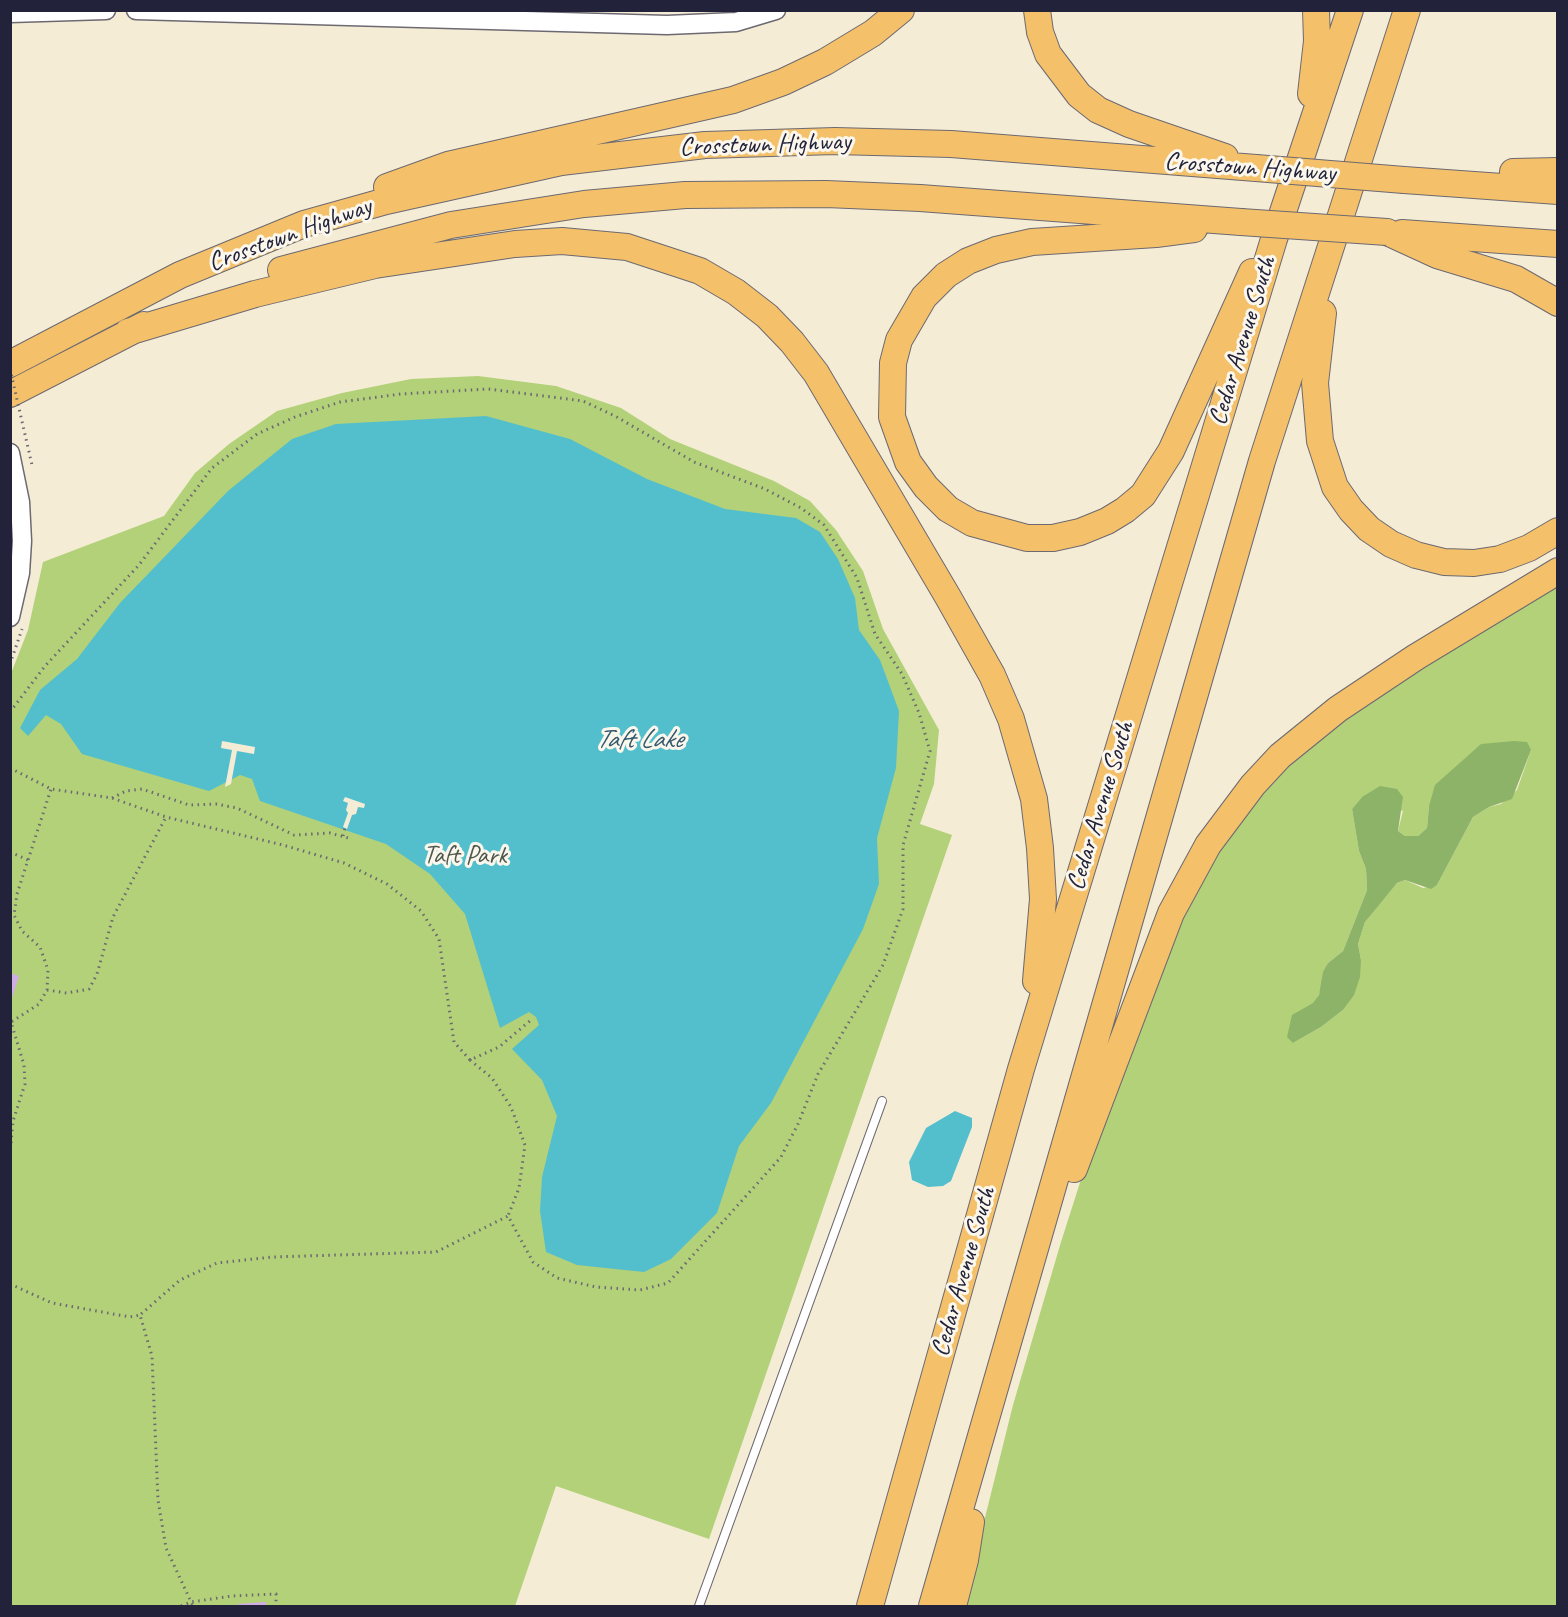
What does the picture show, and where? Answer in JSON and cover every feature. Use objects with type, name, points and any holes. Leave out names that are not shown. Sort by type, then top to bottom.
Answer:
[{"type":"highway","points":[[304,224],[409,177],[448,165],[734,100],[783,82],[825,62],[873,33],[901,10]]},
{"type":"highway","points":[[1037,10],[1040,32],[1048,54],[1078,95],[1098,110],[1129,124],[1256,168]]},
{"type":"highway","points":[[1307,135],[1317,41],[1316,10]]},
{"type":"highway","name":"Cedar Avenue South","points":[[870,1606],[1021,1069],[1276,234],[1350,10]]},
{"type":"highway","name":"Cedar Avenue South","points":[[932,1606],[984,1434],[1262,461],[1407,10]]},
{"type":"highway","points":[[1386,78],[1418,10]]},
{"type":"highway","name":"Crosstown Highway","points":[[10,364],[180,275],[304,224],[386,201],[504,174],[637,151],[705,145],[835,141],[951,144],[1557,190]]},
{"type":"highway","points":[[1404,180],[1557,171]]},
{"type":"highway","name":"Crosstown Highway","points":[[10,394],[128,332],[207,296],[317,260],[451,225],[584,204],[685,195],[826,194],[1557,244]]},
{"type":"highway","points":[[1241,222],[1156,234],[1032,242],[996,250],[968,261],[946,275],[924,297],[910,317],[899,340],[893,363],[892,417],[908,462],[926,487],[948,509],[972,523],[1027,538],[1053,538],[1080,532],[1107,521],[1125,510],[1143,495],[1158,474],[1246,281],[1276,234]]},
{"type":"highway","points":[[1387,232],[1437,255],[1516,279],[1557,303]]},
{"type":"highway","points":[[128,332],[255,294],[375,265],[461,250],[562,241],[627,247],[662,256],[700,271],[736,292],[767,316],[792,342],[816,374],[948,597],[992,675],[1011,719],[1034,799],[1043,899],[1034,997],[1021,1069]]},
{"type":"highway","points":[[1333,242],[1318,344],[1316,412],[1327,466],[1335,487],[1351,510],[1369,529],[1391,544],[1416,555],[1444,562],[1474,563],[1500,559],[1529,548],[1557,531]]},
{"type":"highway","points":[[1019,1309],[1061,1206],[1160,939],[1190,876],[1228,815],[1280,756],[1329,716],[1416,657],[1557,571]]},
{"type":"highway","points":[[953,1606],[965,1560],[984,1434]]},
{"type":"street","points":[[10,13],[106,10]]},
{"type":"street","points":[[135,10],[667,25],[736,22],[776,10]]},
{"type":"street","points":[[10,453],[20,502],[22,541],[20,573],[10,617]]},
{"type":"lane","points":[[699,1606],[882,1101]]},
{"type":"path","points":[[10,369],[32,465]]},
{"type":"path","points":[[10,712],[45,666],[139,565],[212,468],[257,434],[295,417],[340,402],[401,394],[488,389],[583,401],[615,416],[694,462],[765,489],[801,508],[824,525],[857,578],[875,634],[902,674],[919,713],[930,751],[919,797],[903,845],[903,909],[883,964],[818,1074],[798,1125],[781,1157],[668,1282],[640,1290],[596,1287],[557,1278],[533,1262],[508,1216]]},
{"type":"path","points":[[10,768],[51,789],[112,798],[166,817],[344,863],[387,884],[421,911],[439,939],[454,1042],[470,1060],[492,1077],[511,1107],[525,1145],[519,1188],[508,1216],[436,1252],[272,1257],[217,1263],[180,1280],[140,1315],[130,1317],[52,1303],[10,1284]]},
{"type":"path","points":[[10,1155],[13,1121],[26,1084],[24,1065],[11,1022],[39,1004],[47,990],[48,970],[40,946],[22,931],[14,915],[17,894],[51,789]]},
{"type":"path","points":[[112,798],[126,791],[142,789],[189,805],[224,804],[250,813],[269,825],[294,835],[330,833],[352,839]]},
{"type":"path","points":[[47,990],[67,993],[89,989],[97,974],[113,917],[166,817]]},
{"type":"path","points":[[343,836],[345,828]]},
{"type":"path","points":[[10,852],[28,860]]},
{"type":"path","points":[[470,1060],[499,1047],[531,1020]]},
{"type":"path","points":[[140,1315],[152,1356],[158,1500],[166,1548],[192,1604]]},
{"type":"path","points":[[181,1606],[276,1594],[276,1606]]},
{"type":"green space","name":"Taft Park","points":[[478,376],[556,386],[621,408],[670,439],[774,481],[810,501],[836,530],[863,571],[883,629],[939,730],[934,784],[920,824],[952,835],[709,1539],[556,1486],[515,1606],[11,1606],[10,676],[28,630],[43,562],[164,516],[195,473],[229,444],[277,411],[342,393],[411,379]]},
{"type":"green space","points":[[1557,579],[1557,1606],[963,1606],[1013,1405],[1061,1242],[1115,1073],[1176,915],[1252,796],[1306,741]],"holes":[[[1531,750],[1517,790],[1501,804],[1489,807],[1473,817],[1437,885],[1423,888],[1405,880],[1397,883],[1365,922],[1358,944],[1361,960],[1343,1010],[1321,1027],[1293,1043],[1319,995],[1328,963],[1343,951],[1367,890],[1366,869],[1359,851],[1352,809],[1362,797],[1403,811],[1398,831],[1405,836],[1418,836],[1427,828],[1429,806]]]},
{"type":"green space","points":[[1527,742],[1531,750],[1512,799],[1489,807],[1473,817],[1437,885],[1431,889],[1405,880],[1397,883],[1365,922],[1358,944],[1361,960],[1360,977],[1354,995],[1343,1010],[1321,1027],[1293,1043],[1287,1037],[1292,1015],[1313,1003],[1319,995],[1323,972],[1328,963],[1343,951],[1367,890],[1366,869],[1359,851],[1352,809],[1362,797],[1380,786],[1397,789],[1403,797],[1398,831],[1405,836],[1418,836],[1427,828],[1429,806],[1435,785],[1481,744]]},
{"type":"water","name":"Taft Lake","points":[[486,416],[570,439],[647,479],[725,509],[796,518],[820,532],[838,559],[855,598],[859,630],[880,660],[899,711],[896,768],[877,838],[879,884],[863,929],[771,1103],[739,1146],[717,1213],[671,1259],[644,1272],[577,1265],[546,1252],[540,1211],[542,1177],[557,1116],[542,1080],[512,1049],[539,1025],[536,1017],[529,1012],[500,1028],[465,914],[430,874],[386,844],[260,801],[252,779],[240,775],[209,791],[82,754],[61,724],[46,715],[28,736],[20,728],[40,690],[77,659],[120,603],[228,491],[292,439],[336,424]]},
{"type":"water","points":[[955,1111],[972,1118],[972,1127],[951,1181],[943,1186],[928,1187],[912,1180],[909,1162],[926,1128]]},
{"type":"pier","points":[[222,741],[255,747],[254,754],[237,751],[231,784],[225,787],[232,750],[221,748]]},
{"type":"pier","points":[[345,797],[365,804],[364,808],[358,807],[356,814],[352,815],[347,829],[343,827],[348,813],[346,810],[348,803],[343,801]]},
{"type":"building","points":[[10,973],[19,976],[11,1001],[10,1001]]},
{"type":"building","points":[[266,1602],[266,1606],[239,1606],[238,1604]]}]
